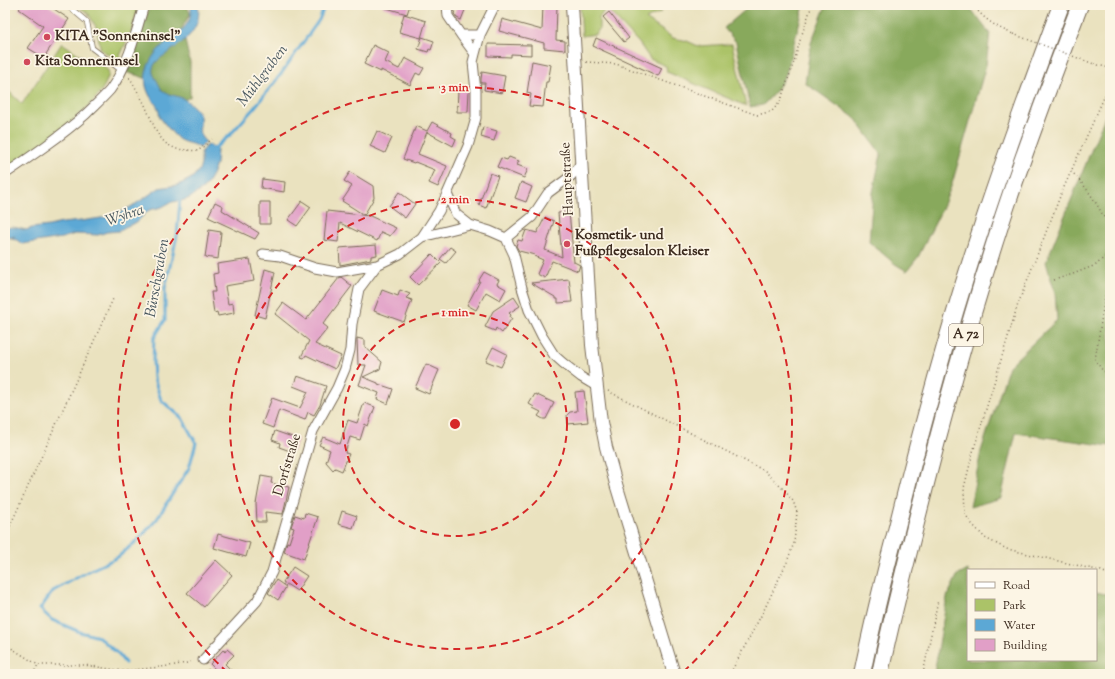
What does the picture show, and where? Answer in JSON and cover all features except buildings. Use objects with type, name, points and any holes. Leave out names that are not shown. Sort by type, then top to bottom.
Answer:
[{"type":"highway","name":"A 72","points":[[862,674],[913,461],[941,357],[982,223],[1027,95],[1061,5]]},
{"type":"highway","name":"A 72","points":[[880,674],[930,466],[959,361],[1000,226],[1043,102],[1080,5]]},
{"type":"main road","name":"Hauptstraße","points":[[572,5],[592,337],[601,422],[612,470],[674,674]]},
{"type":"street","points":[[5,174],[42,149],[77,122],[96,105],[110,89],[120,72],[132,44],[144,5]]},
{"type":"street","points":[[447,5],[448,16],[475,54]]},
{"type":"street","points":[[263,254],[280,256],[315,268],[337,272],[376,265],[400,254],[422,237],[447,194],[468,146],[476,118],[476,91],[473,62],[480,35],[495,5]]},
{"type":"street","points":[[461,35],[480,35]]},
{"type":"street","points":[[506,238],[532,217],[548,193],[571,176],[582,162]]},
{"type":"street","points":[[447,194],[456,214],[470,225],[506,238],[514,255],[529,310],[542,336],[554,355],[596,386]]},
{"type":"street","points":[[422,237],[470,225]]},
{"type":"street","name":"Dorfstraße","points":[[203,660],[256,601],[272,572],[313,430],[337,388],[345,369],[350,350],[352,324],[359,289],[376,265]]},
{"type":"lane","points":[[67,5],[87,22],[92,48],[120,72]]},
{"type":"path","points":[[576,62],[616,64],[757,115],[772,111],[780,102],[812,5]]},
{"type":"path","points":[[973,5],[977,11],[1001,29],[1094,64],[1110,68]]},
{"type":"path","points":[[120,72],[130,78],[144,103],[157,132],[166,143],[176,149],[198,151],[212,139]]},
{"type":"path","points":[[1092,569],[1007,549],[985,538],[965,514],[964,488],[973,452],[1018,304],[1060,194],[1110,84]]},
{"type":"path","points":[[1071,171],[1083,182],[1097,203],[1110,228]]},
{"type":"path","points":[[1054,280],[1096,265],[1110,252]]},
{"type":"path","points":[[1110,272],[1108,276],[1096,360],[1103,371],[1110,373]]},
{"type":"path","points":[[5,537],[113,299]]},
{"type":"path","points":[[596,386],[765,471],[793,501],[797,512],[794,542],[787,562],[763,612],[730,674]]},
{"type":"path","points":[[1097,570],[1110,575]]},
{"type":"path","points":[[923,674],[938,600]]},
{"type":"path","points":[[5,644],[38,665],[84,665],[124,671],[184,664],[203,660]]},
{"type":"path","points":[[33,674],[38,665]]},
{"type":"green space","points":[[76,5],[138,5],[133,28],[118,60],[101,50],[96,27],[88,13]]},
{"type":"green space","points":[[150,5],[187,5],[190,14],[182,28],[190,62],[190,97],[179,102],[159,97],[154,82],[126,72]]},
{"type":"green space","points":[[580,5],[662,5],[661,12],[646,19],[673,38],[687,41],[698,46],[732,44],[746,106],[667,72],[666,66],[650,59],[639,43],[606,8],[599,18],[599,29],[596,34],[582,36]]},
{"type":"green space","points":[[751,5],[804,5],[786,74],[777,90],[763,105],[750,107],[736,42],[724,28]]},
{"type":"green space","points":[[826,5],[968,5],[990,34],[986,65],[952,184],[943,207],[918,257],[907,271],[895,264],[869,242],[873,192],[881,154],[855,118],[805,83],[811,43]]},
{"type":"green space","points":[[62,43],[90,62],[93,58],[103,65],[109,72],[105,85],[95,99],[66,126],[5,169],[5,88],[22,104]]},
{"type":"green space","points":[[1110,104],[1110,446],[1016,433],[1001,498],[970,507],[981,451],[1009,366],[1057,320],[1055,293],[1046,262]]},
{"type":"green space","points":[[967,571],[967,661],[1097,661],[1097,592],[1110,595],[1110,674],[934,674],[947,597],[957,576]]},
{"type":"water","points":[[191,5],[198,5],[199,14],[195,28],[185,40],[158,60],[153,68],[153,71],[164,92],[183,99],[193,106],[198,112],[200,116],[200,134],[206,142],[200,148],[180,140],[166,126],[160,117],[158,108],[149,94],[145,80],[147,68],[152,57],[165,43],[186,25],[191,13]]},
{"type":"water","name":"Wyhra","points":[[208,144],[217,150],[216,164],[210,180],[204,188],[190,198],[171,202],[162,207],[149,210],[137,222],[119,231],[107,232],[98,235],[75,234],[62,238],[22,244],[17,240],[11,239],[15,236],[5,239],[5,228],[13,227],[26,230],[62,223],[114,216],[134,205],[159,188],[178,185],[192,178],[199,170],[201,165],[201,152]]},
{"type":"waterway","name":"Mühlgraben","points":[[211,151],[229,136],[281,74],[319,20],[325,5]]},
{"type":"waterway","name":"Bürschgraben","points":[[125,663],[118,654],[99,637],[80,632],[52,620],[40,609],[53,591],[118,557],[140,538],[157,519],[189,468],[196,443],[182,418],[161,400],[154,378],[153,361],[154,338],[165,320],[165,288],[177,236],[180,199]]},
{"type":"place","name":"KITA \"Sonneninsel\"","points":[[47,37]]},
{"type":"place","name":"Kita Sonneninsel","points":[[27,62]]},
{"type":"place","name":"Kosmetik- und Fußpflegesalon Kleiser","points":[[567,244]]}]
